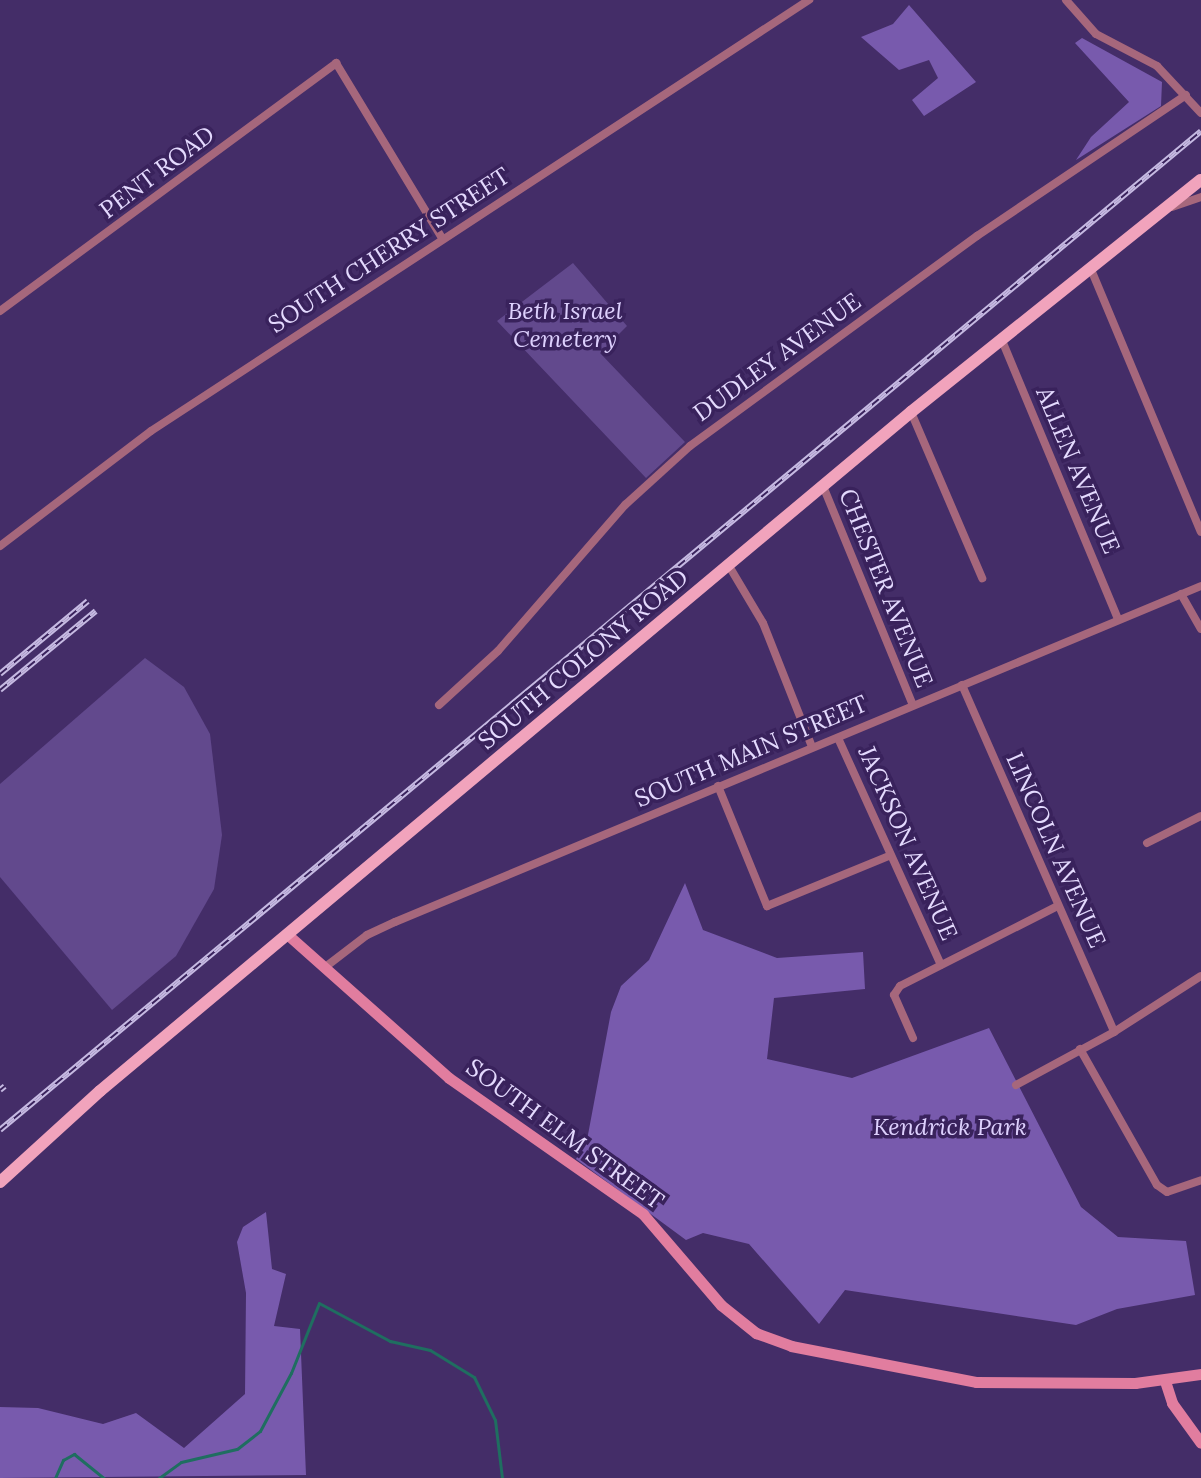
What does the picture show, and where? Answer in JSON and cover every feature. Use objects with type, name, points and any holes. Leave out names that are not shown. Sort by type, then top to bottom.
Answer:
[{"type":"main road","name":"SOUTH COLONY ROAD","points":[[0,1182],[100,1091],[911,412],[1201,180]]},
{"type":"main road","name":"SOUTH ELM STREET","points":[[288,935],[460,1087],[643,1214],[721,1305],[756,1333],[791,1346],[946,1378],[1000,1383],[1165,1381],[1201,1374]]},
{"type":"main road","points":[[1165,1381],[1172,1403],[1201,1443]]},
{"type":"street","name":"SOUTH CHERRY STREET","points":[[0,546],[146,435],[809,0]]},
{"type":"street","points":[[1066,0],[1096,34],[1157,66],[1199,110]]},
{"type":"street","name":"PENT ROAD","points":[[0,311],[336,63],[442,238]]},
{"type":"street","name":"DUDLEY AVENUE","points":[[439,705],[488,661],[625,505],[690,446],[977,236],[1186,95]]},
{"type":"street","points":[[1163,210],[1201,197]]},
{"type":"street","points":[[1090,267],[1201,532]]},
{"type":"street","name":"ALLEN AVENUE","points":[[1001,337],[1118,619]]},
{"type":"street","points":[[911,412],[982,578]]},
{"type":"street","name":"CHESTER AVENUE","points":[[823,486],[913,705]]},
{"type":"street","points":[[729,566],[763,623],[812,747]]},
{"type":"street","name":"SOUTH MAIN STREET","points":[[324,968],[367,935],[395,922],[1201,586]]},
{"type":"street","points":[[1181,594],[1201,629]]},
{"type":"street","name":"LINCOLN AVENUE","points":[[962,685],[1114,1032]]},
{"type":"street","name":"JACKSON AVENUE","points":[[838,738],[941,965]]},
{"type":"street","points":[[718,786],[767,906],[889,856]]},
{"type":"street","points":[[1147,843],[1201,816]]},
{"type":"street","points":[[913,1038],[896,990],[1058,906]]},
{"type":"street","points":[[1016,1085],[1114,1032],[1201,976]]},
{"type":"street","points":[[1080,1049],[1157,1185],[1167,1192],[1182,1190],[1201,1180]]},
{"type":"green space","points":[[909,5],[976,82],[924,116],[912,100],[938,78],[929,60],[899,70],[861,37],[893,24]]},
{"type":"green space","points":[[1082,38],[1162,82],[1161,106],[1076,160],[1091,137],[1129,102],[1075,43]]},
{"type":"green space","name":"Beth Israel Cemetery","points":[[573,263],[627,326],[600,353],[685,442],[646,478],[497,321]]},
{"type":"green space","points":[[145,658],[184,687],[210,734],[222,835],[214,889],[176,956],[112,1010],[0,877],[0,784]]},
{"type":"green space","name":"Kendrick Park","points":[[685,883],[703,930],[777,958],[863,952],[865,989],[774,998],[767,1059],[852,1078],[989,1028],[1081,1207],[1118,1237],[1186,1241],[1195,1295],[1117,1309],[1076,1325],[845,1290],[819,1324],[749,1244],[703,1233],[686,1240],[576,1159],[587,1140],[611,1012],[621,986],[649,960]]},
{"type":"green space","points":[[266,1212],[272,1269],[286,1274],[274,1326],[300,1329],[306,1475],[0,1478],[0,1407],[38,1408],[103,1424],[136,1413],[184,1448],[245,1394],[246,1293],[237,1242],[243,1227]]},
{"type":"waterway","points":[[159,1478],[181,1462],[237,1449],[260,1431],[291,1373],[319,1303],[390,1341],[430,1350],[474,1377],[495,1420],[502,1478]]},
{"type":"waterway","points":[[55,1478],[63,1460],[74,1454],[104,1478]]},
{"type":"railway","points":[[0,1130],[1201,131]]},
{"type":"railway","points":[[0,674],[88,601]]},
{"type":"railway","points":[[0,690],[96,611]]},
{"type":"railway","points":[[0,1090],[5,1086]]}]
